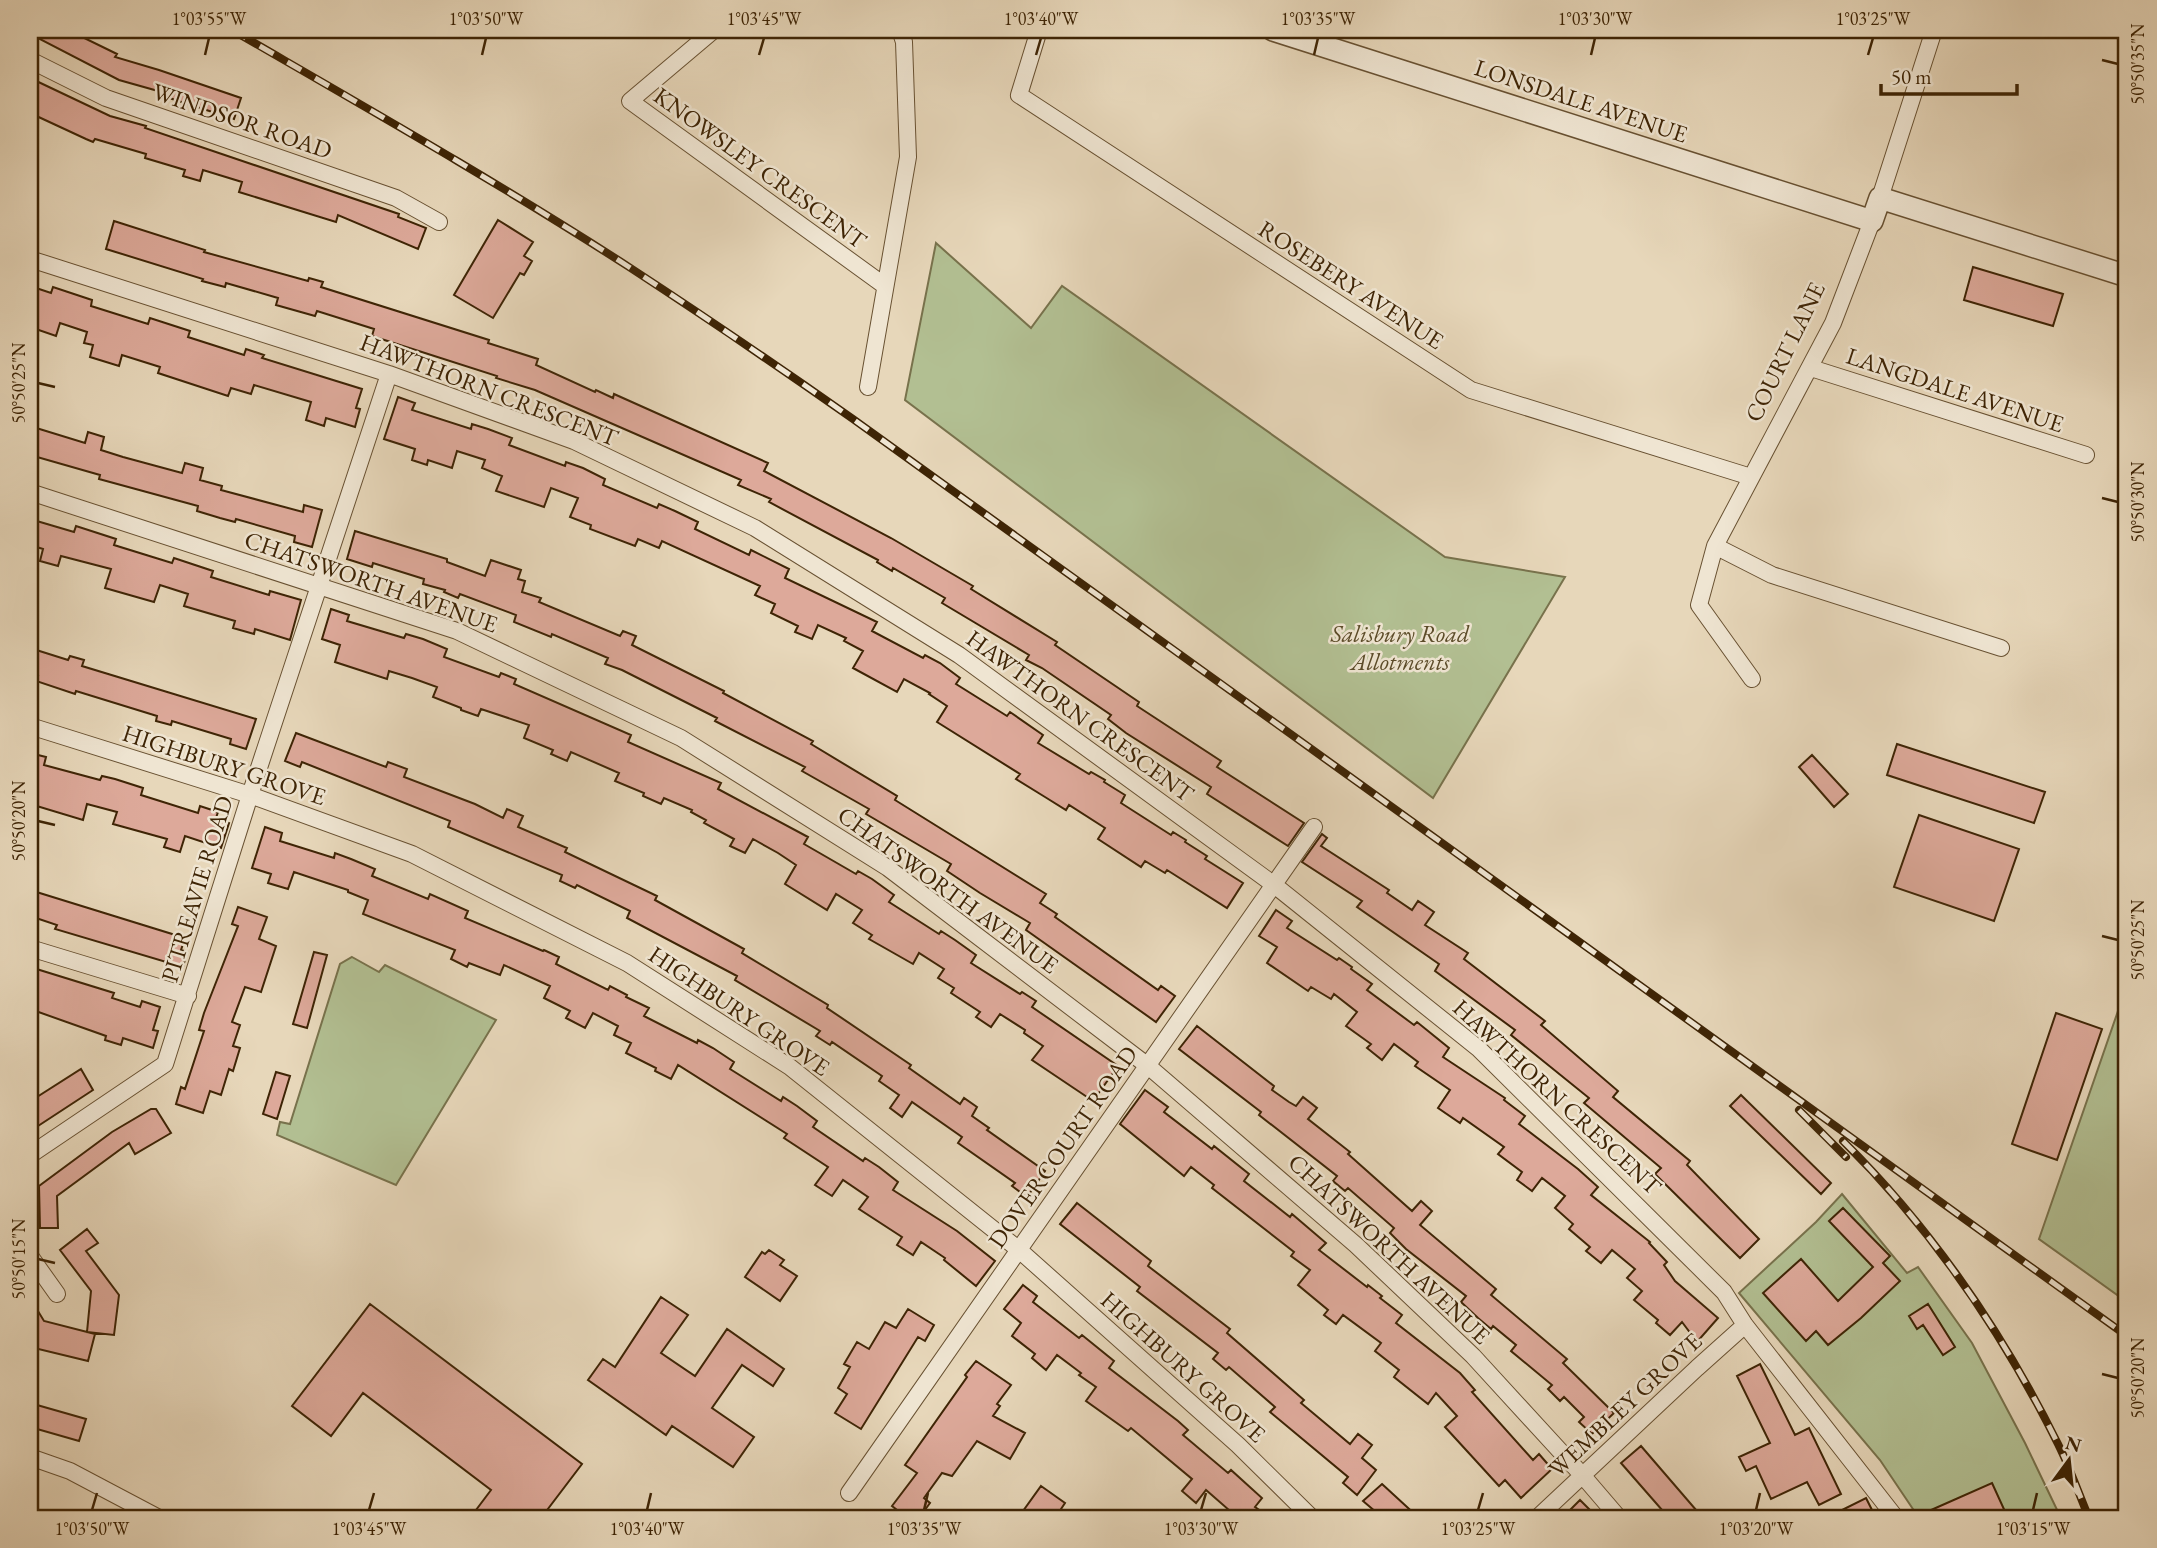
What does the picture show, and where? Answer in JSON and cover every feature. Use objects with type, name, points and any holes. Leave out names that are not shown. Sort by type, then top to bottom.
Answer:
[{"type":"street","name":"KNOWSLEY CRESCENT","points":[[713,30],[630,102],[885,286]]},
{"type":"street","points":[[867,387],[908,157],[904,42],[900,30]]},
{"type":"street","name":"ROSEBERY AVENUE","points":[[1039,30],[1019,95],[1471,390],[1751,477]]},
{"type":"street","name":"LONSDALE AVENUE","points":[[1273,30],[1872,221]]},
{"type":"street","name":"COURT LANE","points":[[1752,680],[1699,605],[1715,546],[1833,323],[1880,198],[1934,30]]},
{"type":"street","points":[[2118,30],[2127,33]]},
{"type":"street","name":"WINDSOR ROAD","points":[[30,60],[106,98],[396,198],[439,222]]},
{"type":"street","points":[[1880,198],[2127,276]]},
{"type":"street","name":"HAWTHORN CRESCENT","points":[[30,259],[389,374],[574,441],[755,528],[959,655],[1273,884],[1479,1049],[1724,1292],[1745,1325],[1896,1518]]},
{"type":"street","name":"LANGDALE AVENUE","points":[[1811,368],[2086,455]]},
{"type":"street","name":"PITREAVIE ROAD","points":[[30,1155],[165,1064],[250,795],[389,374]]},
{"type":"street","name":"CHATSWORTH AVENUE","points":[[30,492],[457,631],[681,738],[888,868],[1147,1066],[1356,1245],[1473,1356],[1619,1518]]},
{"type":"street","points":[[1715,546],[1772,575],[2001,648]]},
{"type":"street","name":"HIGHBURY GROVE","points":[[30,726],[250,795],[412,854],[627,963],[790,1067],[1018,1249],[1238,1445],[1312,1518]]},
{"type":"street","name":"DOVERCOURT ROAD","points":[[849,1493],[1314,827]]},
{"type":"street","points":[[30,948],[188,996]]},
{"type":"street","points":[[30,1256],[57,1294]]},
{"type":"street","name":"WEMBLEY GROVE","points":[[1537,1518],[1745,1325]]},
{"type":"street","points":[[30,1457],[71,1471],[159,1518]]},
{"type":"green space","name":"Salisbury Road Allotments","points":[[936,243],[1031,328],[1062,286],[1445,557],[1565,577],[1433,798],[905,400]]},
{"type":"green space","points":[[352,957],[379,972],[385,965],[496,1020],[396,1185],[277,1135],[280,1122],[290,1124],[340,964]]},
{"type":"green space","points":[[2127,985],[2127,1302],[2039,1239]]},
{"type":"green space","points":[[1842,1194],[1907,1273],[1918,1267],[1972,1343],[2060,1516],[1919,1518],[1880,1460],[1739,1293],[1816,1222]]},
{"type":"building","points":[[30,30],[68,30],[117,54],[115,57],[241,98],[234,119],[157,94],[158,91],[119,80],[30,34]]},
{"type":"building","points":[[30,78],[110,116],[399,214],[398,217],[426,228],[418,249],[338,215],[336,222],[239,192],[242,182],[203,170],[200,181],[183,176],[185,170],[145,158],[146,154],[95,139],[93,142],[86,139],[30,113]]},
{"type":"building","points":[[498,220],[533,242],[524,256],[532,261],[524,275],[520,273],[493,318],[454,295]]},
{"type":"building","points":[[114,221],[205,250],[204,252],[308,281],[309,278],[323,282],[321,287],[489,340],[488,343],[538,359],[536,365],[595,392],[596,390],[613,398],[614,394],[768,463],[764,471],[891,538],[973,586],[971,589],[1057,642],[1055,645],[1139,702],[1137,706],[1221,761],[1217,767],[1304,823],[1288,846],[1207,794],[1211,787],[1126,733],[1108,719],[1111,715],[1026,660],[1029,655],[942,603],[945,598],[769,502],[771,499],[738,485],[741,480],[535,390],[372,336],[374,329],[317,311],[315,316],[276,305],[278,298],[226,283],[225,287],[202,281],[203,279],[106,249]]},
{"type":"building","points":[[1973,267],[2063,294],[2053,326],[1964,300]]},
{"type":"building","points":[[30,286],[51,293],[53,287],[92,300],[91,306],[148,324],[150,318],[190,331],[188,337],[244,355],[246,349],[264,355],[262,358],[362,389],[356,408],[360,409],[355,427],[326,418],[324,426],[306,420],[311,402],[254,385],[251,394],[231,388],[228,396],[158,373],[160,367],[122,355],[119,366],[90,357],[93,345],[84,343],[87,332],[60,323],[56,336],[30,327]]},
{"type":"building","points":[[398,397],[415,403],[412,410],[471,429],[472,424],[488,429],[512,438],[509,445],[565,466],[566,462],[583,468],[605,479],[603,485],[657,508],[659,504],[675,511],[698,522],[695,529],[749,555],[751,550],[789,569],[785,578],[877,622],[872,631],[923,658],[925,655],[940,663],[960,678],[956,684],[1007,716],[1010,712],[1043,735],[1038,743],[1089,774],[1091,772],[1105,780],[1104,782],[1125,795],[1121,803],[1171,835],[1173,832],[1186,840],[1185,842],[1207,856],[1205,859],[1243,883],[1227,908],[1167,870],[1165,873],[1145,861],[1141,867],[1098,839],[1105,828],[1069,805],[1066,810],[1016,779],[1020,774],[937,722],[947,706],[930,693],[904,679],[897,692],[853,668],[863,651],[844,641],[846,638],[818,625],[812,639],[795,632],[798,626],[771,613],[775,604],[755,595],[760,586],[662,541],[659,548],[638,539],[635,546],[590,529],[591,525],[570,517],[578,498],[551,488],[544,507],[496,491],[502,476],[482,468],[485,460],[457,451],[452,468],[428,460],[427,465],[412,460],[415,449],[384,439]]},
{"type":"building","points":[[33,427],[85,443],[88,432],[104,437],[101,450],[123,457],[182,473],[185,463],[203,468],[200,480],[222,486],[221,490],[303,512],[304,505],[322,510],[312,547],[294,542],[295,536],[197,511],[198,506],[99,479],[100,475],[30,455]]},
{"type":"building","points":[[30,519],[74,532],[76,526],[116,539],[114,545],[172,563],[174,558],[213,571],[211,577],[269,595],[270,591],[301,600],[290,640],[255,629],[254,634],[233,628],[235,621],[184,606],[188,594],[160,585],[154,602],[105,588],[111,569],[61,556],[58,566],[40,561],[43,549],[30,545]]},
{"type":"building","points":[[355,531],[447,559],[447,562],[485,576],[491,560],[521,570],[518,579],[525,581],[522,592],[541,598],[539,602],[620,636],[623,631],[636,636],[632,645],[724,691],[723,693],[813,741],[811,744],[897,796],[895,800],[1046,894],[1040,903],[1057,914],[1055,917],[1158,990],[1161,986],[1175,996],[1156,1022],[1026,930],[1030,923],[947,871],[951,864],[866,814],[869,809],[802,771],[805,767],[715,721],[717,718],[605,664],[608,658],[552,634],[551,637],[514,622],[516,615],[460,594],[458,598],[444,592],[445,590],[423,584],[424,579],[373,563],[372,567],[347,559]]},
{"type":"building","points":[[331,609],[349,615],[347,621],[404,638],[406,634],[423,639],[447,649],[444,657],[499,677],[501,673],[516,679],[514,684],[631,735],[628,742],[721,783],[718,789],[808,837],[804,844],[856,874],[858,871],[872,879],[894,895],[889,902],[939,934],[941,931],[976,955],[971,963],[1036,1001],[1032,1007],[1118,1066],[1093,1101],[1032,1060],[1043,1046],[1024,1033],[1025,1030],[1000,1014],[991,1027],[976,1017],[980,1012],[951,993],[954,988],[938,978],[944,969],[919,953],[913,964],[869,939],[872,935],[853,923],[862,910],[836,894],[827,910],[785,884],[796,865],[778,853],[753,839],[745,853],[730,846],[734,839],[704,823],[706,820],[691,812],[692,810],[664,798],[661,804],[643,796],[644,793],[615,781],[619,773],[571,752],[567,761],[551,754],[553,750],[524,738],[529,725],[481,709],[478,716],[461,710],[433,697],[437,687],[412,678],[389,671],[387,679],[335,662],[340,645],[322,639]]},
{"type":"building","points":[[30,648],[68,660],[70,656],[84,660],[82,666],[256,719],[246,749],[230,744],[231,739],[172,721],[171,725],[156,721],[157,716],[36,681],[38,676],[30,673]]},
{"type":"building","points":[[296,733],[386,767],[388,762],[407,769],[404,777],[475,804],[503,818],[507,809],[523,816],[518,827],[567,848],[565,852],[657,896],[655,900],[744,949],[742,953],[828,1005],[827,1008],[911,1065],[909,1068],[960,1104],[964,1098],[977,1107],[972,1116],[989,1128],[987,1130],[1045,1171],[1027,1197],[1012,1186],[1015,1183],[958,1143],[962,1137],[912,1102],[902,1117],[890,1108],[899,1095],[879,1081],[882,1076],[832,1042],[830,1045],[816,1036],[820,1031],[735,980],[737,976],[627,918],[630,911],[577,885],[575,888],[560,881],[562,875],[448,827],[450,821],[302,762],[300,767],[285,761]]},
{"type":"building","points":[[1897,744],[2045,792],[2034,823],[1887,775]]},
{"type":"building","points":[[30,753],[46,757],[44,765],[100,780],[102,776],[115,779],[143,788],[141,795],[198,813],[200,806],[218,812],[216,818],[229,823],[221,848],[185,836],[180,852],[164,847],[167,839],[113,824],[117,812],[87,804],[83,820],[30,804]]},
{"type":"building","points":[[1812,755],[1848,794],[1834,807],[1799,767]]},
{"type":"building","points":[[1919,815],[2019,849],[1994,921],[1894,887]]},
{"type":"building","points":[[265,827],[282,833],[280,841],[334,858],[335,853],[375,869],[372,876],[428,899],[430,894],[468,911],[465,918],[559,957],[556,964],[608,990],[610,986],[649,1008],[644,1016],[697,1043],[698,1040],[734,1062],[730,1069],[781,1101],[783,1097],[797,1106],[817,1121],[813,1127],[863,1161],[865,1158],[879,1167],[898,1182],[893,1190],[957,1231],[995,1261],[976,1286],[944,1260],[945,1258],[921,1242],[913,1255],[897,1245],[902,1237],[859,1209],[868,1197],[843,1180],[832,1196],[815,1185],[828,1167],[784,1138],[787,1134],[678,1065],[671,1079],[626,1053],[631,1043],[614,1035],[618,1026],[593,1013],[585,1028],[566,1018],[570,1011],[544,998],[550,986],[504,965],[500,975],[469,963],[467,967],[451,959],[455,950],[363,914],[368,900],[348,890],[294,872],[288,889],[268,883],[271,874],[252,868]]},
{"type":"building","points":[[1322,834],[1327,838],[1321,846],[1389,890],[1387,893],[1412,910],[1418,901],[1434,912],[1425,925],[1468,953],[1464,959],[1545,1021],[1541,1025],[1618,1091],[1613,1097],[1690,1161],[1687,1165],[1759,1239],[1740,1258],[1655,1174],[1661,1168],[1584,1103],[1589,1098],[1511,1035],[1515,1030],[1435,971],[1439,964],[1357,907],[1362,901],[1302,862]]},
{"type":"building","points":[[30,890],[185,938],[181,950],[187,952],[183,967],[55,929],[57,925],[30,916]]},
{"type":"building","points":[[238,907],[267,917],[259,939],[276,946],[261,992],[245,987],[232,1022],[240,1025],[233,1046],[240,1048],[233,1071],[229,1069],[221,1095],[210,1091],[203,1113],[176,1104],[181,1087],[185,1089],[204,1031],[199,1030],[204,1013],[238,926],[232,924]]},
{"type":"building","points":[[1276,910],[1292,921],[1287,928],[1352,967],[1351,969],[1372,984],[1367,990],[1414,1025],[1417,1022],[1449,1048],[1443,1057],[1505,1098],[1504,1100],[1525,1116],[1519,1124],[1598,1187],[1591,1195],[1650,1242],[1667,1262],[1664,1265],[1675,1281],[1718,1318],[1697,1342],[1682,1322],[1670,1335],[1656,1323],[1658,1320],[1634,1300],[1642,1291],[1627,1278],[1635,1269],[1612,1250],[1601,1263],[1586,1251],[1590,1247],[1569,1229],[1573,1224],[1555,1208],[1565,1196],[1542,1178],[1532,1191],[1517,1180],[1522,1172],[1498,1154],[1504,1147],[1463,1118],[1460,1123],[1438,1108],[1450,1090],[1415,1066],[1418,1062],[1394,1044],[1382,1060],[1367,1048],[1371,1044],[1346,1026],[1357,1012],[1334,994],[1331,999],[1311,987],[1308,991],[1267,963],[1277,947],[1259,936]]},
{"type":"building","points":[[314,952],[327,955],[307,1028],[293,1024]]},
{"type":"building","points":[[30,967],[114,993],[112,998],[140,1007],[142,1001],[160,1007],[153,1030],[158,1031],[153,1048],[123,1038],[121,1045],[105,1040],[106,1036],[30,1009]]},
{"type":"building","points":[[2056,1013],[2102,1029],[2057,1160],[2012,1144]]},
{"type":"building","points":[[1197,1026],[1274,1086],[1272,1090],[1289,1102],[1296,1106],[1303,1097],[1317,1108],[1308,1119],[1350,1152],[1348,1154],[1412,1211],[1421,1201],[1432,1211],[1420,1225],[1496,1289],[1491,1295],[1567,1359],[1563,1363],[1614,1413],[1592,1434],[1579,1422],[1584,1417],[1564,1397],[1560,1401],[1548,1389],[1552,1385],[1511,1351],[1516,1345],[1493,1326],[1491,1329],[1461,1302],[1466,1296],[1406,1249],[1390,1233],[1394,1228],[1348,1188],[1345,1191],[1333,1181],[1337,1176],[1259,1115],[1261,1112],[1179,1049]]},
{"type":"building","points":[[81,1069],[93,1090],[38,1126],[37,1097]]},
{"type":"building","points":[[276,1072],[290,1076],[277,1119],[263,1114]]},
{"type":"building","points":[[1145,1090],[1168,1107],[1164,1112],[1249,1174],[1244,1181],[1290,1217],[1292,1214],[1326,1243],[1319,1250],[1382,1296],[1380,1298],[1402,1315],[1396,1323],[1460,1373],[1475,1390],[1472,1392],[1533,1460],[1539,1454],[1552,1469],[1521,1498],[1505,1480],[1499,1486],[1445,1427],[1457,1416],[1436,1393],[1428,1404],[1394,1377],[1399,1370],[1375,1351],[1381,1343],[1343,1315],[1336,1324],[1324,1315],[1328,1310],[1298,1285],[1310,1270],[1291,1256],[1294,1252],[1212,1188],[1214,1185],[1191,1167],[1184,1176],[1120,1124]]},
{"type":"building","points":[[1741,1095],[1831,1183],[1821,1194],[1730,1106]]},
{"type":"building","points":[[151,1109],[156,1109],[171,1133],[135,1154],[129,1143],[57,1196],[58,1228],[40,1228],[39,1186],[112,1132]]},
{"type":"building","points":[[1077,1203],[1151,1261],[1148,1266],[1230,1329],[1227,1333],[1304,1400],[1301,1403],[1350,1444],[1358,1434],[1372,1445],[1362,1458],[1376,1470],[1357,1495],[1343,1483],[1348,1477],[1270,1412],[1275,1407],[1229,1367],[1226,1370],[1213,1359],[1218,1353],[1137,1291],[1140,1287],[1060,1224]]},
{"type":"building","points":[[1843,1208],[1890,1256],[1883,1263],[1900,1281],[1828,1345],[1816,1331],[1806,1341],[1763,1293],[1801,1259],[1838,1301],[1873,1267],[1829,1221]]},
{"type":"building","points":[[87,1229],[98,1243],[86,1251],[119,1295],[114,1335],[87,1332],[91,1291],[60,1250]]},
{"type":"building","points":[[769,1250],[784,1260],[780,1265],[797,1276],[780,1301],[745,1277],[762,1252],[765,1254]]},
{"type":"building","points":[[1023,1285],[1037,1296],[1033,1302],[1079,1338],[1082,1335],[1114,1361],[1109,1368],[1178,1421],[1188,1430],[1183,1435],[1228,1473],[1231,1470],[1262,1498],[1255,1507],[1271,1518],[1222,1518],[1229,1510],[1206,1490],[1196,1503],[1182,1491],[1192,1479],[1131,1428],[1128,1431],[1086,1401],[1096,1387],[1079,1375],[1081,1373],[1057,1355],[1046,1370],[1032,1358],[1035,1354],[1012,1336],[1021,1323],[1004,1309]]},
{"type":"building","points":[[661,1297],[688,1315],[661,1353],[695,1376],[727,1329],[784,1369],[773,1386],[742,1365],[712,1408],[754,1437],[733,1467],[672,1426],[666,1435],[588,1380],[603,1359],[615,1367]]},
{"type":"building","points":[[30,1298],[44,1321],[95,1334],[88,1361],[30,1347]]},
{"type":"building","points":[[370,1304],[582,1464],[541,1518],[470,1518],[491,1490],[363,1393],[331,1436],[292,1406]]},
{"type":"building","points":[[1928,1304],[1955,1347],[1943,1355],[1923,1325],[1917,1329],[1909,1316]]},
{"type":"building","points":[[908,1309],[934,1325],[925,1341],[918,1337],[861,1429],[835,1413],[847,1394],[838,1388],[850,1367],[844,1364],[857,1342],[869,1349],[885,1322],[896,1328]]},
{"type":"building","points":[[976,1361],[1011,1385],[997,1404],[1000,1406],[993,1416],[1025,1433],[1010,1459],[977,1441],[952,1476],[942,1473],[924,1498],[930,1503],[919,1518],[891,1518],[897,1510],[892,1506],[917,1473],[905,1465]]},
{"type":"building","points":[[1760,1364],[1795,1435],[1809,1428],[1841,1494],[1819,1505],[1807,1482],[1771,1499],[1756,1466],[1746,1471],[1739,1457],[1770,1443],[1737,1376]]},
{"type":"building","points":[[30,1403],[86,1419],[79,1441],[30,1427]]},
{"type":"building","points":[[1641,1446],[1703,1518],[1669,1518],[1621,1463]]},
{"type":"building","points":[[1992,1483],[2008,1518],[1913,1518]]},
{"type":"building","points":[[1382,1484],[1419,1518],[1383,1518],[1363,1501]]},
{"type":"building","points":[[1041,1486],[1065,1503],[1055,1518],[1018,1518]]},
{"type":"building","points":[[1866,1498],[1876,1518],[1826,1518]]},
{"type":"building","points":[[1580,1500],[1598,1518],[1562,1518]]},
{"type":"railway","points":[[232,30],[531,205],[797,380],[2127,1336]]},
{"type":"railway","points":[[1799,1110],[1846,1157]]},
{"type":"railway","points":[[1843,1141],[1906,1209],[1963,1283],[1989,1322],[2058,1444],[2089,1518]]}]
